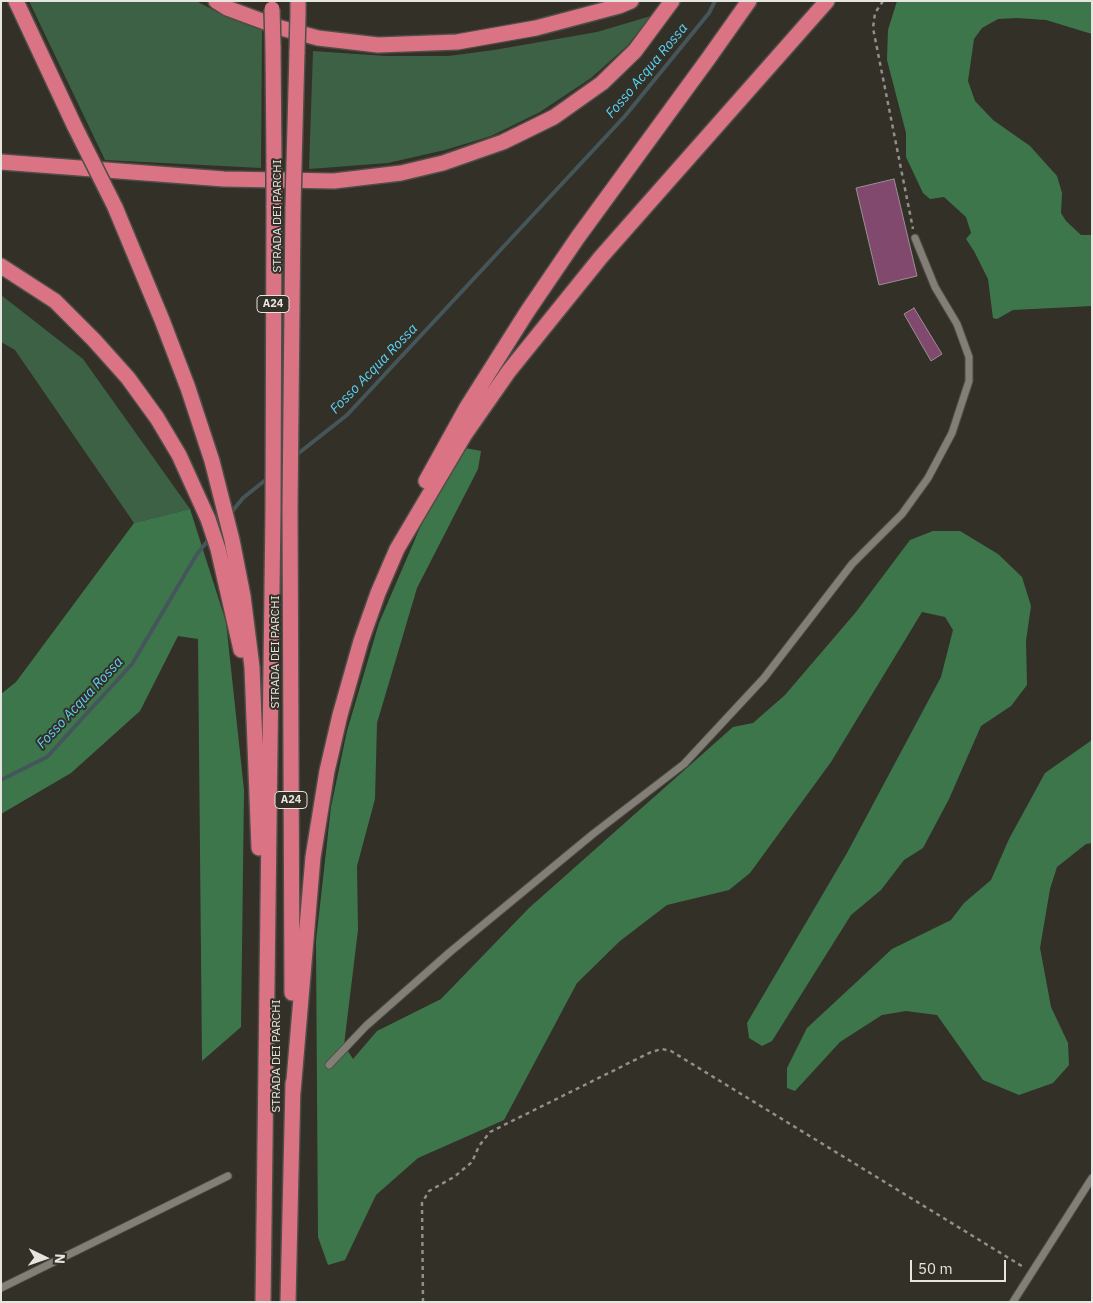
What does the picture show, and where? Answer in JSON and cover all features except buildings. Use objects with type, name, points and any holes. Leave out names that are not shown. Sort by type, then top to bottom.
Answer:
[{"type":"highway","points":[[16,1],[115,207],[165,328],[188,388],[212,461],[232,540],[243,596],[252,667],[266,1047]]},
{"type":"highway","points":[[216,1],[227,8],[281,28],[318,38],[378,44],[457,42],[536,28],[625,4]]},
{"type":"highway","points":[[1,162],[224,179],[334,181],[401,173],[443,163],[503,142],[554,117],[602,83],[628,57],[672,1]]},
{"type":"highway","points":[[293,1092],[313,857],[327,771],[340,715],[361,641],[378,593],[415,503],[460,418],[506,345],[578,237],[748,1]]},
{"type":"highway","points":[[397,549],[480,411],[544,327],[619,236],[827,1]]},
{"type":"highway","name":"STRADA DEI PARCHI","points":[[263,1302],[273,510],[274,162],[272,5]]},
{"type":"highway","name":"STRADA DEI PARCHI","points":[[288,1302],[293,1092],[290,508],[294,164],[298,8]]},
{"type":"highway","points":[[1,266],[55,301],[94,340],[128,378],[158,418],[179,455],[208,520],[218,548],[231,603],[241,651],[258,808]]},
{"type":"lane","points":[[329,1065],[366,1026],[450,952],[593,834],[684,764],[764,678],[852,564],[902,514],[928,478],[952,433],[969,381],[969,357],[957,324],[935,287],[915,238]]},
{"type":"lane","points":[[1,1288],[228,1176]]},
{"type":"lane","points":[[1013,1302],[1092,1178]]},
{"type":"path","points":[[883,1],[875,13],[873,28],[915,238]]},
{"type":"path","points":[[423,1302],[422,1203],[429,1191],[454,1177],[472,1162],[479,1146],[490,1132],[651,1052],[662,1049],[671,1051],[1033,1272]]},
{"type":"green space","points":[[29,1],[196,1],[227,17],[262,30],[261,168],[105,160]]},
{"type":"green space","points":[[897,1],[1092,1],[1092,34],[1046,20],[1017,18],[998,19],[982,28],[974,39],[968,81],[975,101],[993,120],[1030,146],[1057,176],[1062,193],[1061,213],[1066,221],[1081,235],[1092,235],[1092,306],[1013,310],[997,319],[993,318],[988,279],[966,239],[971,233],[966,217],[944,197],[930,199],[923,193],[906,157],[906,133],[887,60],[888,30]]},
{"type":"green space","points":[[651,16],[627,46],[591,78],[540,112],[491,136],[445,150],[388,163],[309,169],[313,51],[386,56],[448,56],[597,32]]},
{"type":"green space","points":[[1,295],[83,359],[190,509],[134,523],[15,350],[1,342]]},
{"type":"green space","points":[[465,448],[481,451],[478,469],[417,588],[377,723],[375,799],[357,866],[358,930],[344,1045],[353,1059],[377,1031],[441,999],[529,908],[733,727],[753,723],[785,695],[856,612],[910,540],[933,531],[960,531],[998,554],[1022,577],[1031,606],[1026,641],[1027,685],[1011,706],[981,726],[949,799],[923,848],[904,860],[881,890],[851,915],[772,1041],[762,1046],[749,1038],[747,1023],[847,853],[941,677],[953,630],[945,617],[922,612],[831,762],[750,873],[729,890],[667,905],[620,941],[577,983],[504,1120],[418,1158],[376,1195],[345,1260],[328,1265],[318,1237],[316,941],[331,807],[347,731],[379,623],[422,523]]},
{"type":"green space","points":[[190,509],[226,622],[244,790],[241,1027],[202,1061],[198,639],[178,636],[140,711],[71,773],[1,814],[1,694],[16,682],[134,523]]},
{"type":"green space","points":[[1092,740],[1092,843],[1086,844],[1057,867],[1050,889],[1040,948],[1051,1007],[1068,1043],[1069,1065],[1053,1083],[1019,1095],[983,1080],[937,1015],[906,1011],[882,1015],[840,1042],[795,1091],[787,1088],[787,1068],[807,1028],[892,949],[951,920],[964,903],[991,880],[1009,839],[1045,773]]},
{"type":"waterway","name":"Fosso Acqua Rossa","points":[[295,456],[347,415],[625,116],[709,13],[715,1]]},
{"type":"waterway","name":"Fosso Acqua Rossa","points":[[230,514],[243,498],[268,478]]},
{"type":"waterway","name":"Fosso Acqua Rossa","points":[[1,780],[47,757],[132,664],[197,554],[210,538]]}]
